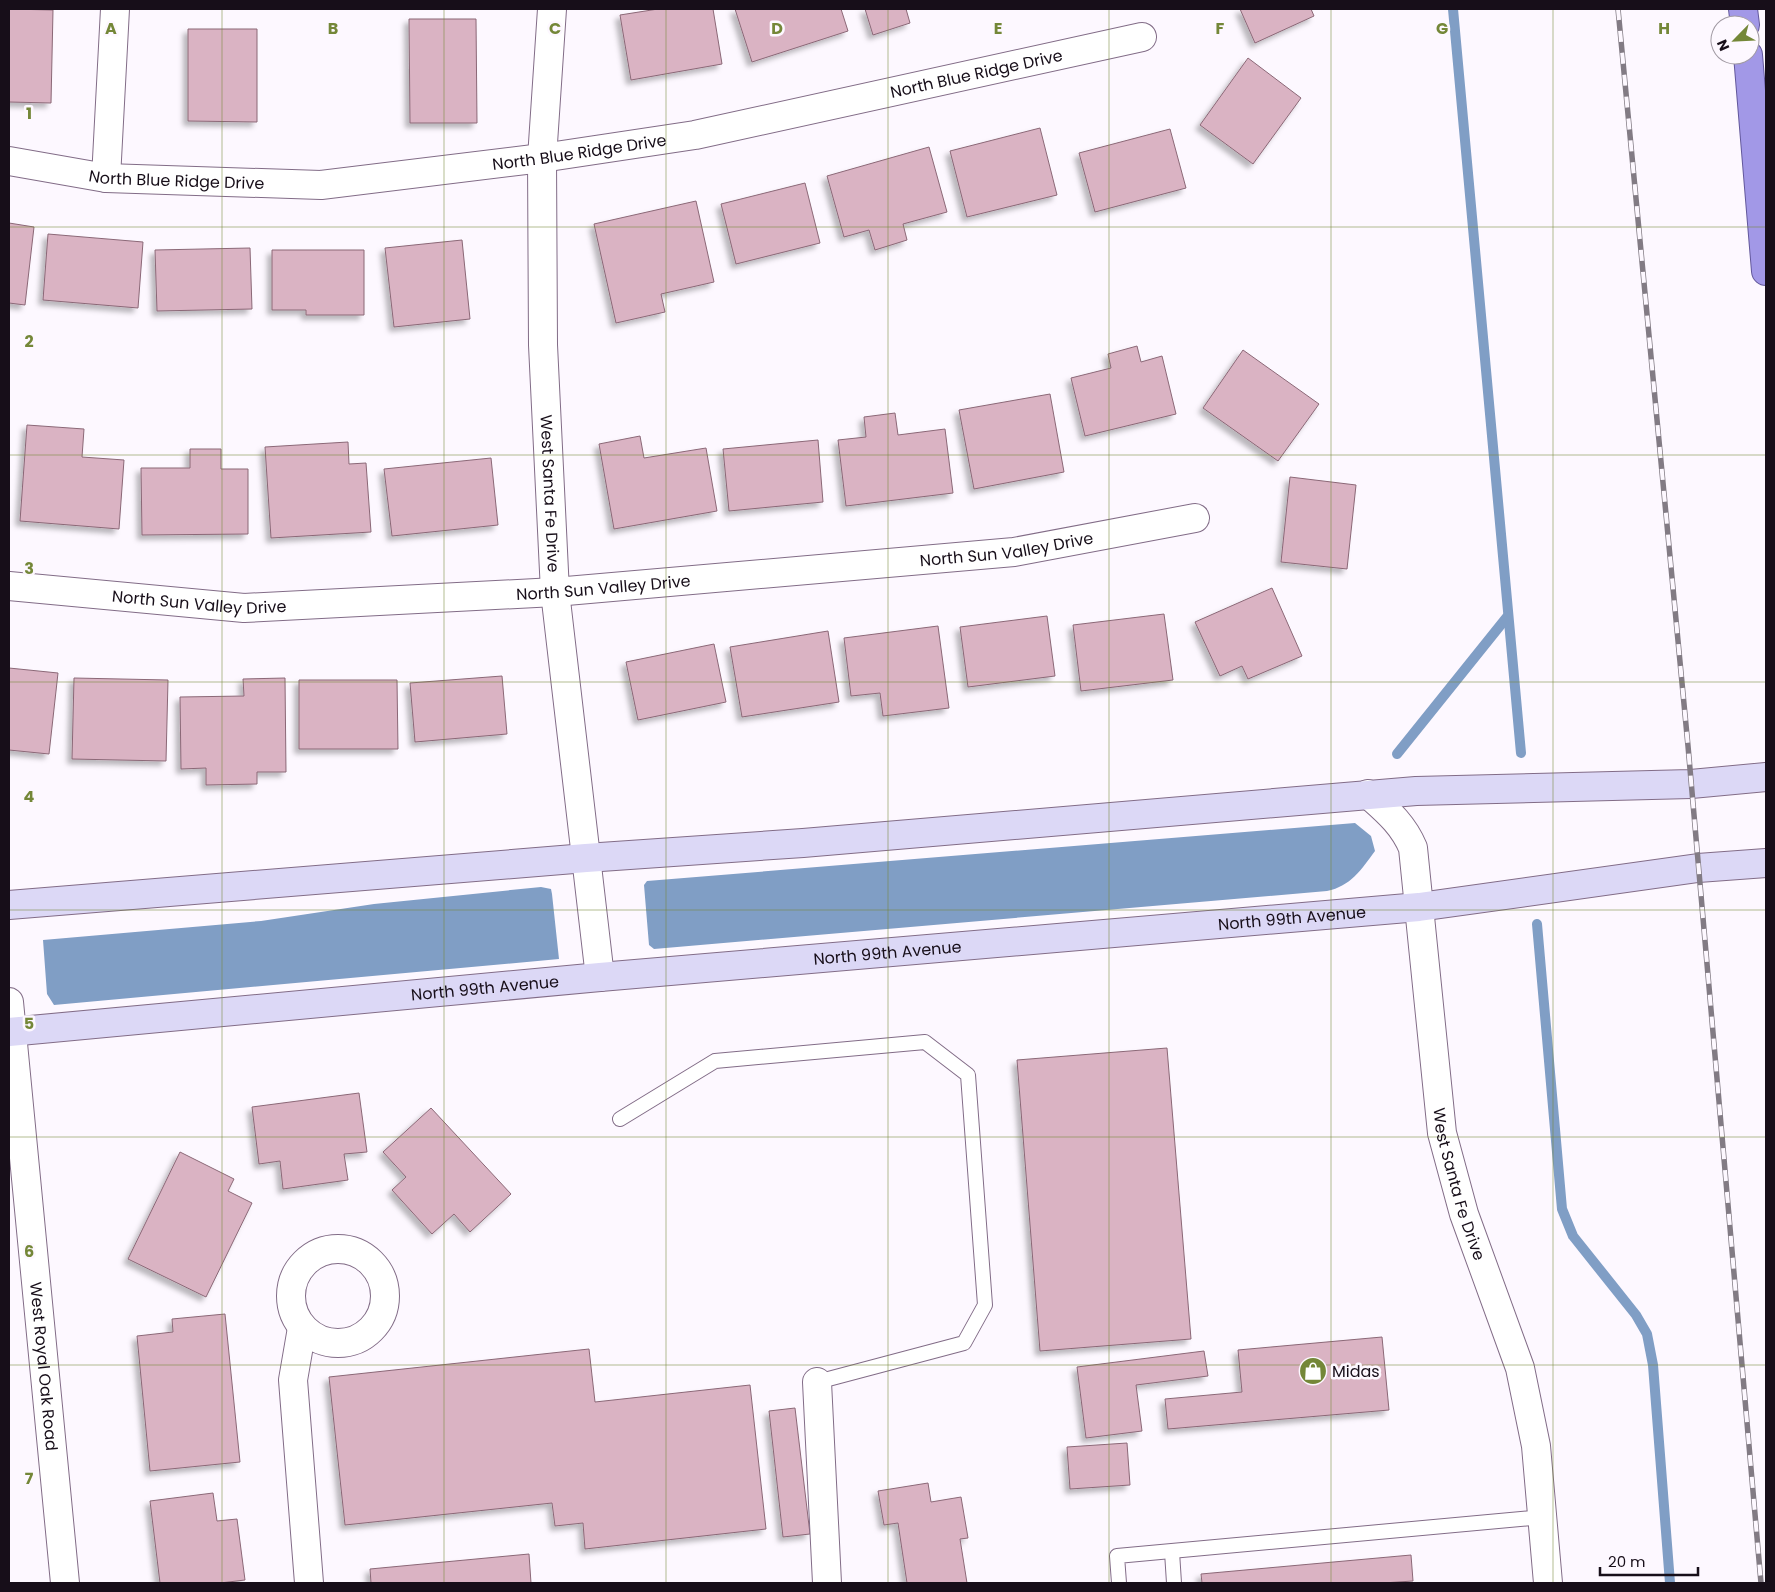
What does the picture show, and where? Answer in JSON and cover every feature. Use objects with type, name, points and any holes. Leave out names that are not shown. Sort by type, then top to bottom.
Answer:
[{"type":"highway","points":[[1749,65],[1766,271]]},
{"type":"main road","points":[[9,906],[586,858],[803,843],[1416,790],[1691,784],[1766,776]]},
{"type":"main road","name":"North 99th Avenue","points":[[10,1031],[600,977],[1419,907],[1698,868],[1766,863]]},
{"type":"street","points":[[106,178],[115,9]]},
{"type":"street","name":"West Santa Fe Drive","points":[[552,9],[542,158],[543,345],[555,592],[600,977]]},
{"type":"street","name":"North Blue Ridge Drive","points":[[9,161],[106,178],[321,185],[542,158],[696,135],[1142,37]]},
{"type":"street","name":"North Sun Valley Drive","points":[[9,586],[244,608],[555,592],[1014,552],[1195,518]]},
{"type":"street","name":"West Santa Fe Drive","points":[[1368,794],[1397,820],[1406,831],[1413,848],[1442,1133],[1464,1214],[1520,1368],[1536,1446],[1548,1583]]},
{"type":"street","name":"West Royal Oak Road","points":[[9,1002],[10,1031],[65,1583]]},
{"type":"street","points":[[302,1328],[293,1380],[309,1583]]},
{"type":"street","points":[[817,1382],[827,1583]]},
{"type":"lane","points":[[620,1119],[715,1061],[925,1042],[968,1075],[986,1305],[964,1343],[817,1382]]},
{"type":"lane","points":[[1119,1583],[1118,1556],[1543,1518]]},
{"type":"lane","points":[[1172,1552],[1174,1583]]},
{"type":"water","points":[[1355,823],[1371,836],[1375,851],[1360,871],[1349,881],[1327,891],[654,949],[649,945],[644,885],[647,881]]},
{"type":"water","points":[[541,887],[551,889],[559,959],[54,1005],[47,994],[43,940],[261,921],[374,904]]},
{"type":"building","points":[[9,9],[53,10],[51,103],[9,102]]},
{"type":"building","points":[[658,9],[713,9],[722,64],[631,80],[620,15]]},
{"type":"building","points":[[735,9],[841,9],[848,31],[752,62]]},
{"type":"building","points":[[865,9],[906,9],[910,23],[873,35]]},
{"type":"building","points":[[1240,9],[1311,9],[1314,16],[1255,43]]},
{"type":"building","points":[[409,19],[476,19],[477,123],[410,123]]},
{"type":"building","points":[[188,29],[257,29],[257,122],[188,121]]},
{"type":"building","points":[[1248,58],[1301,98],[1253,164],[1200,125]]},
{"type":"building","points":[[1040,128],[1057,195],[967,217],[950,151]]},
{"type":"building","points":[[1170,129],[1186,188],[1095,212],[1079,153]]},
{"type":"building","points":[[929,147],[947,212],[903,224],[907,240],[875,250],[869,230],[844,237],[827,176]]},
{"type":"building","points":[[805,183],[820,243],[736,264],[721,204]]},
{"type":"building","points":[[696,201],[714,282],[661,294],[665,312],[616,323],[594,224]]},
{"type":"building","points":[[9,223],[34,227],[25,305],[9,303]]},
{"type":"building","points":[[48,234],[143,242],[138,308],[43,300]]},
{"type":"building","points":[[462,240],[470,319],[394,327],[385,248]]},
{"type":"building","points":[[250,248],[252,309],[157,311],[155,250]]},
{"type":"building","points":[[272,250],[364,250],[364,315],[306,315],[306,310],[272,310]]},
{"type":"building","points":[[1137,346],[1141,362],[1162,356],[1176,414],[1085,436],[1071,378],[1111,368],[1108,354]]},
{"type":"building","points":[[1243,350],[1319,404],[1278,461],[1203,408]]},
{"type":"building","points":[[1050,394],[1064,472],[974,489],[959,410]]},
{"type":"building","points":[[895,413],[898,435],[945,429],[953,493],[846,506],[838,440],[866,437],[864,417]]},
{"type":"building","points":[[27,425],[84,429],[82,457],[124,460],[119,529],[20,521]]},
{"type":"building","points":[[640,436],[644,458],[706,448],[717,511],[614,529],[599,444]]},
{"type":"building","points":[[818,440],[823,502],[729,511],[723,449]]},
{"type":"building","points":[[348,442],[349,464],[366,463],[371,532],[271,538],[265,447]]},
{"type":"building","points":[[190,449],[221,449],[221,469],[248,469],[248,534],[142,535],[141,468],[190,468]]},
{"type":"building","points":[[491,458],[498,525],[392,536],[384,469]]},
{"type":"building","points":[[1290,477],[1356,485],[1347,569],[1281,562]]},
{"type":"building","points":[[1272,588],[1302,656],[1248,679],[1242,666],[1220,676],[1195,622]]},
{"type":"building","points":[[1164,614],[1173,680],[1081,691],[1073,625]]},
{"type":"building","points":[[1047,616],[1055,676],[968,687],[960,627]]},
{"type":"building","points":[[938,626],[949,708],[883,716],[880,693],[851,696],[844,638]]},
{"type":"building","points":[[828,631],[839,702],[742,717],[730,647]]},
{"type":"building","points":[[714,644],[726,702],[638,720],[626,662]]},
{"type":"building","points":[[9,668],[58,673],[49,754],[9,750]]},
{"type":"building","points":[[502,676],[507,734],[415,742],[410,683]]},
{"type":"building","points":[[74,678],[168,680],[166,761],[72,759]]},
{"type":"building","points":[[285,678],[286,772],[257,772],[257,784],[206,785],[206,768],[181,769],[180,697],[244,696],[243,679]]},
{"type":"building","points":[[299,680],[397,680],[398,749],[299,749]]},
{"type":"building","points":[[1167,1048],[1191,1339],[1040,1351],[1017,1060]]},
{"type":"building","points":[[359,1093],[367,1152],[344,1154],[348,1180],[283,1189],[280,1161],[259,1164],[252,1107]]},
{"type":"building","points":[[431,1108],[511,1194],[470,1232],[454,1214],[432,1234],[392,1190],[406,1177],[383,1152]]},
{"type":"building","points":[[180,1152],[234,1179],[228,1191],[252,1203],[206,1297],[128,1259]]},
{"type":"building","points":[[225,1314],[240,1462],[150,1471],[137,1336],[173,1332],[172,1319]]},
{"type":"building","name":"Midas","points":[[1382,1337],[1389,1410],[1168,1429],[1165,1399],[1242,1392],[1238,1350]]},
{"type":"building","points":[[589,1349],[595,1402],[750,1385],[766,1529],[585,1549],[583,1523],[555,1526],[552,1503],[345,1525],[329,1377]]},
{"type":"building","points":[[1204,1351],[1208,1376],[1136,1385],[1142,1431],[1086,1438],[1077,1367]]},
{"type":"building","points":[[795,1408],[810,1534],[783,1537],[769,1411]]},
{"type":"building","points":[[1127,1443],[1130,1485],[1070,1489],[1067,1447]]},
{"type":"building","points":[[928,1483],[931,1502],[961,1497],[968,1538],[960,1539],[967,1583],[907,1583],[898,1523],[884,1525],[878,1491]]},
{"type":"building","points":[[213,1493],[217,1521],[237,1519],[245,1580],[220,1583],[160,1583],[150,1501]]},
{"type":"building","points":[[529,1554],[531,1583],[371,1583],[370,1569]]},
{"type":"building","points":[[1411,1555],[1413,1581],[1383,1583],[1202,1583],[1201,1574]]},
{"type":"waterway","points":[[1453,9],[1521,753]]},
{"type":"waterway","points":[[1397,754],[1507,617]]},
{"type":"waterway","points":[[1537,924],[1562,1209],[1573,1236],[1636,1315],[1647,1334],[1653,1365],[1670,1583]]},
{"type":"railway","points":[[1618,9],[1688,746],[1761,1583]]},
{"type":"place","name":"Midas","points":[[1313,1371]]}]
